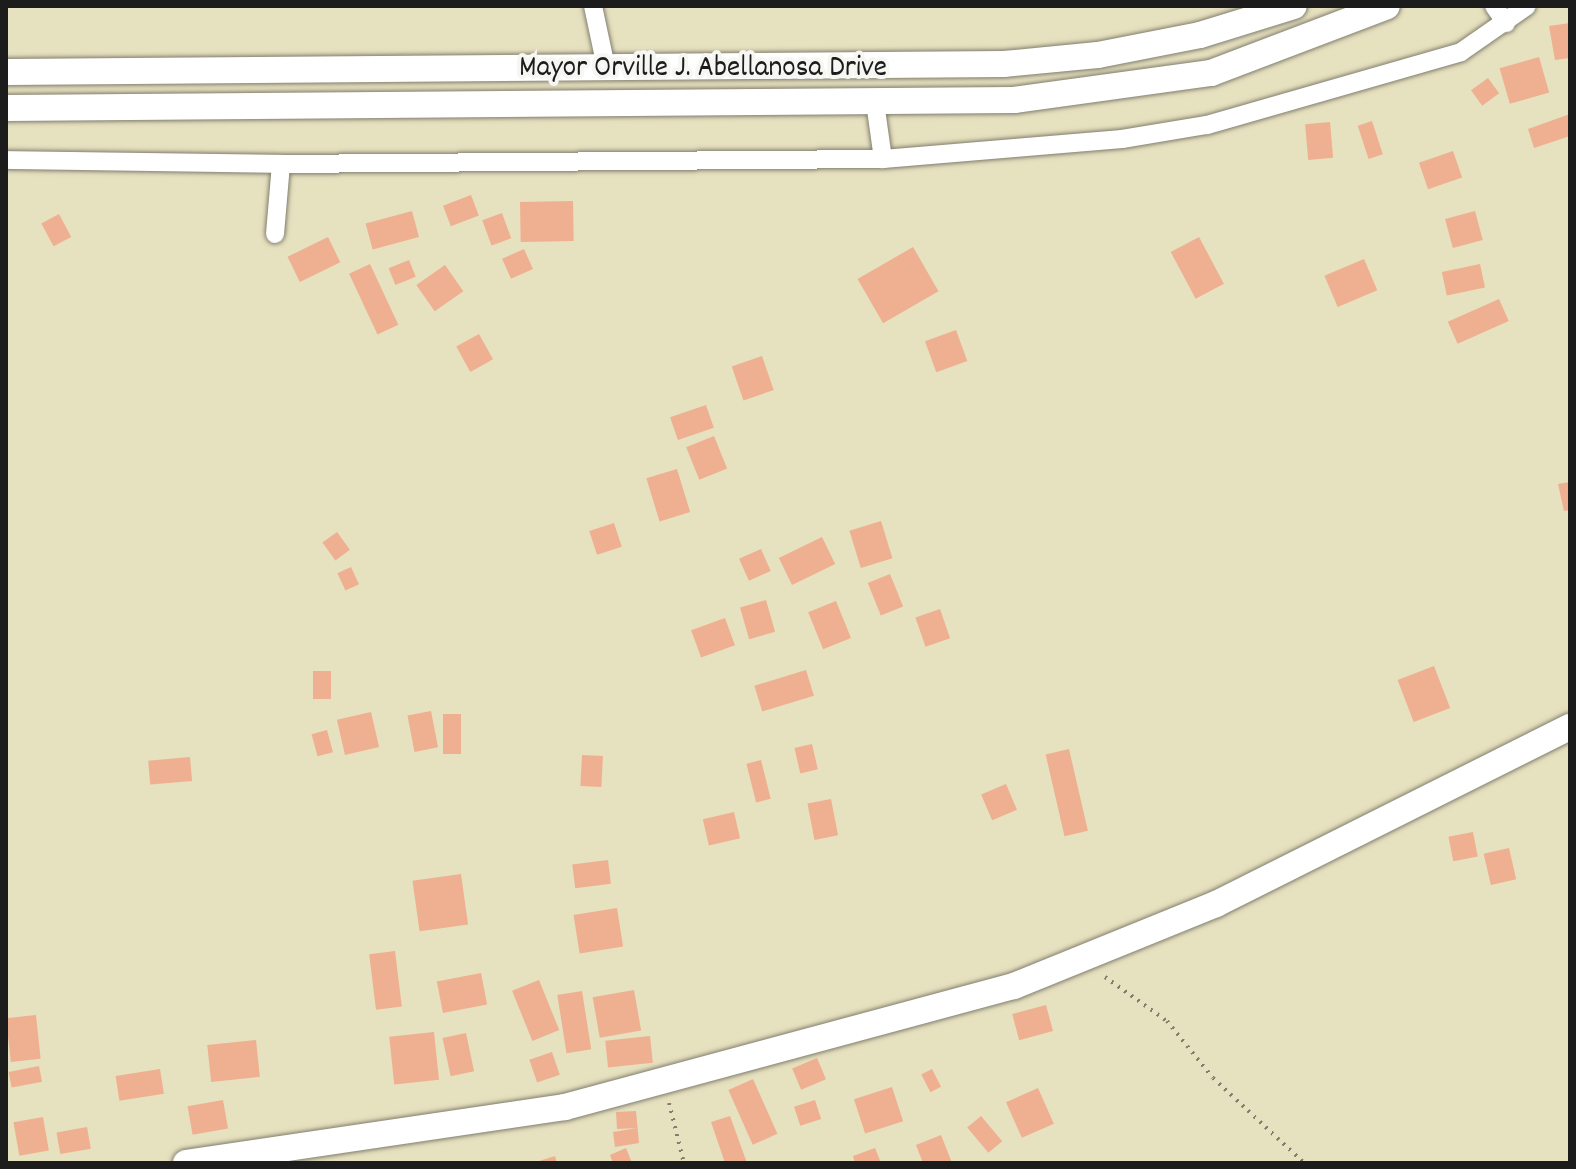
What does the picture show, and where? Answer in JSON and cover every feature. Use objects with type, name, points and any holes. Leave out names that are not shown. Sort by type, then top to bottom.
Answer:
[{"type":"main road","name":"Mayor Orville J. Abellanosa Drive","points":[[6,72],[1035,61],[1098,55],[1200,35],[1294,6]]},
{"type":"main road","name":"Mayor Orville J. Abellanosa Drive","points":[[6,108],[1028,99],[1211,73],[1387,6]]},
{"type":"main road","points":[[186,1163],[458,1126],[565,1107],[1014,986],[1084,961],[1354,837],[1570,727]]},
{"type":"street","points":[[593,6],[606,67]]},
{"type":"street","points":[[1494,6],[1506,23]]},
{"type":"street","points":[[6,160],[281,164],[883,159],[1122,139],[1207,125],[1461,52],[1527,6]]},
{"type":"street","points":[[875,102],[883,159]]},
{"type":"street","points":[[275,234],[281,164]]},
{"type":"path","points":[[1084,961],[1167,1021],[1213,1078],[1304,1163]]},
{"type":"path","points":[[664,1081],[684,1163]]},
{"type":"building","points":[[1570,23],[1570,58],[1555,60],[1549,26]]},
{"type":"building","points":[[1539,57],[1549,93],[1510,104],[1500,68]]},
{"type":"building","points":[[1488,78],[1499,93],[1482,106],[1471,90]]},
{"type":"building","points":[[1570,114],[1570,136],[1534,148],[1528,129]]},
{"type":"building","points":[[1372,121],[1383,154],[1369,159],[1358,126]]},
{"type":"building","points":[[1330,122],[1333,158],[1308,160],[1305,124]]},
{"type":"building","points":[[1453,151],[1462,177],[1428,189],[1419,163]]},
{"type":"building","points":[[471,195],[479,216],[451,226],[443,206]]},
{"type":"building","points":[[573,201],[574,241],[521,242],[520,202]]},
{"type":"building","points":[[412,211],[419,237],[373,250],[366,223]]},
{"type":"building","points":[[1475,211],[1483,240],[1453,248],[1445,219]]},
{"type":"building","points":[[502,213],[511,238],[492,246],[482,220]]},
{"type":"building","points":[[59,214],[71,237],[54,246],[41,223]]},
{"type":"building","points":[[328,237],[340,262],[300,282],[288,257]]},
{"type":"building","points":[[1199,237],[1224,284],[1196,299],[1171,252]]},
{"type":"building","points":[[913,247],[938,291],[883,323],[858,279]]},
{"type":"building","points":[[524,249],[533,269],[511,279],[502,259]]},
{"type":"building","points":[[1364,259],[1377,290],[1338,307],[1324,276]]},
{"type":"building","points":[[409,260],[416,277],[395,285],[389,268]]},
{"type":"building","points":[[370,264],[398,325],[377,334],[349,274]]},
{"type":"building","points":[[1480,264],[1485,287],[1447,296],[1442,272]]},
{"type":"building","points":[[445,265],[463,291],[435,311],[416,285]]},
{"type":"building","points":[[1499,299],[1509,321],[1458,344],[1448,322]]},
{"type":"building","points":[[956,330],[967,361],[936,372],[925,341]]},
{"type":"building","points":[[479,334],[493,359],[470,372],[456,347]]},
{"type":"building","points":[[762,356],[774,390],[743,400],[732,366]]},
{"type":"building","points":[[706,405],[714,428],[678,440],[670,417]]},
{"type":"building","points":[[714,436],[727,468],[699,480],[686,447]]},
{"type":"building","points":[[677,469],[690,512],[660,521],[646,478]]},
{"type":"building","points":[[1570,482],[1570,510],[1564,511],[1558,484]]},
{"type":"building","points":[[881,521],[892,558],[861,568],[849,531]]},
{"type":"building","points":[[614,523],[622,547],[597,555],[589,531]]},
{"type":"building","points":[[337,532],[350,550],[335,560],[322,543]]},
{"type":"building","points":[[822,537],[835,564],[792,585],[779,558]]},
{"type":"building","points":[[761,549],[771,571],[749,581],[739,559]]},
{"type":"building","points":[[351,567],[359,584],[345,591],[337,573]]},
{"type":"building","points":[[890,574],[903,606],[881,615],[868,583]]},
{"type":"building","points":[[766,600],[775,632],[749,639],[740,607]]},
{"type":"building","points":[[836,601],[851,638],[823,649],[808,612]]},
{"type":"building","points":[[940,609],[950,638],[926,647],[915,617]]},
{"type":"building","points":[[725,618],[735,645],[701,658],[691,630]]},
{"type":"building","points":[[1434,666],[1450,708],[1414,722],[1398,680]]},
{"type":"building","points":[[806,670],[814,696],[762,712],[754,686]]},
{"type":"building","points":[[313,671],[331,671],[331,699],[313,699]]},
{"type":"building","points":[[431,711],[438,747],[415,752],[407,716]]},
{"type":"building","points":[[371,712],[379,747],[345,755],[337,720]]},
{"type":"building","points":[[443,714],[461,714],[461,754],[443,754]]},
{"type":"building","points":[[327,730],[333,752],[317,756],[312,734]]},
{"type":"building","points":[[812,744],[818,769],[800,773],[794,748]]},
{"type":"building","points":[[1069,749],[1088,831],[1065,836],[1046,754]]},
{"type":"building","points":[[582,755],[603,756],[601,787],[580,786]]},
{"type":"building","points":[[190,757],[192,781],[150,785],[148,761]]},
{"type":"building","points":[[761,760],[771,799],[756,802],[746,764]]},
{"type":"building","points":[[1006,784],[1017,810],[992,820],[981,795]]},
{"type":"building","points":[[831,799],[838,835],[815,840],[807,804]]},
{"type":"building","points":[[734,812],[740,838],[709,846],[703,819]]},
{"type":"building","points":[[1473,832],[1478,857],[1453,861],[1448,837]]},
{"type":"building","points":[[1509,848],[1516,879],[1491,885],[1484,854]]},
{"type":"building","points":[[608,860],[611,884],[575,888],[572,864]]},
{"type":"building","points":[[461,874],[468,925],[420,931],[412,881]]},
{"type":"building","points":[[617,908],[623,947],[580,953],[574,915]]},
{"type":"building","points":[[395,951],[402,1007],[376,1010],[369,954]]},
{"type":"building","points":[[481,973],[487,1004],[443,1013],[437,982]]},
{"type":"building","points":[[539,980],[559,1030],[532,1041],[512,991]]},
{"type":"building","points":[[634,990],[641,1030],[600,1038],[593,997]]},
{"type":"building","points":[[582,991],[591,1049],[567,1053],[557,995]]},
{"type":"building","points":[[1046,1005],[1053,1031],[1019,1040],[1012,1014]]},
{"type":"building","points":[[36,1015],[41,1059],[11,1062],[6,1018]]},
{"type":"building","points":[[434,1032],[439,1080],[394,1084],[389,1037]]},
{"type":"building","points":[[466,1033],[474,1071],[451,1076],[443,1038]]},
{"type":"building","points":[[650,1036],[653,1063],[608,1068],[605,1041]]},
{"type":"building","points":[[256,1040],[260,1077],[211,1082],[207,1045]]},
{"type":"building","points":[[552,1052],[560,1075],[537,1083],[529,1060]]},
{"type":"building","points":[[817,1058],[826,1079],[801,1090],[792,1069]]},
{"type":"building","points":[[39,1066],[42,1082],[12,1088],[9,1072]]},
{"type":"building","points":[[160,1069],[164,1094],[119,1101],[116,1076]]},
{"type":"building","points":[[932,1069],[941,1087],[930,1092],[921,1074]]},
{"type":"building","points":[[753,1079],[777,1134],[753,1145],[728,1090]]},
{"type":"building","points":[[892,1087],[903,1121],[865,1134],[854,1099]]},
{"type":"building","points":[[1038,1088],[1054,1124],[1022,1138],[1006,1102]]},
{"type":"building","points":[[223,1100],[228,1129],[193,1135],[188,1106]]},
{"type":"building","points":[[815,1100],[821,1119],[800,1126],[794,1107]]},
{"type":"building","points":[[636,1111],[639,1143],[615,1147],[613,1132],[637,1128],[617,1129],[616,1112]]},
{"type":"building","points":[[730,1116],[747,1163],[725,1163],[711,1122]]},
{"type":"building","points":[[981,1116],[1002,1141],[988,1153],[967,1128]]},
{"type":"building","points":[[43,1117],[49,1150],[19,1156],[13,1122]]},
{"type":"building","points":[[87,1127],[91,1149],[60,1154],[56,1132]]},
{"type":"building","points":[[941,1135],[952,1163],[923,1163],[916,1145]]},
{"type":"building","points":[[626,1148],[632,1163],[613,1163],[610,1155]]},
{"type":"building","points":[[875,1148],[881,1163],[855,1163],[853,1156]]},
{"type":"building","points":[[555,1156],[557,1163],[536,1163],[536,1162]]}]
